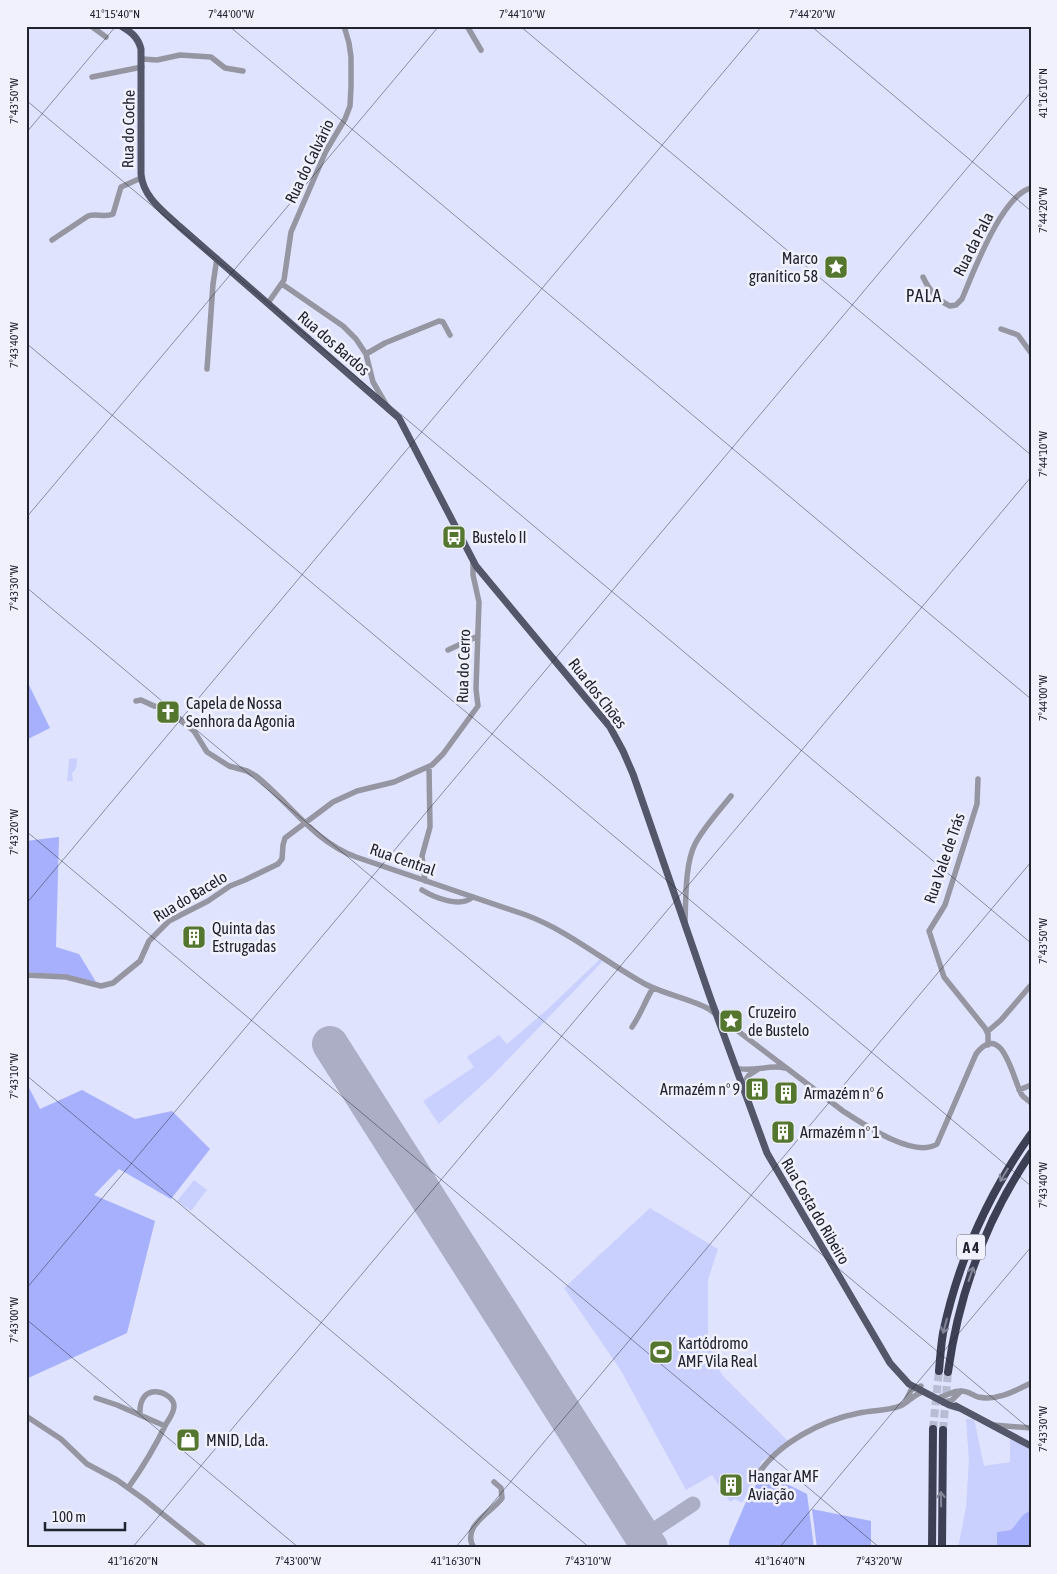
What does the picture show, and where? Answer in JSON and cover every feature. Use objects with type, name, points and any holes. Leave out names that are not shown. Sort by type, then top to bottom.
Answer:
[{"type":"highway","name":"A 4","points":[[939,1371],[943,1333],[958,1281],[979,1223],[999,1183],[1031,1134]]},
{"type":"highway","name":"A 4","points":[[948,1372],[953,1337],[967,1284],[984,1238],[996,1210],[1031,1153]]},
{"type":"highway","points":[[932,1548],[933,1429]]},
{"type":"highway","points":[[942,1548],[943,1430]]},
{"type":"main road","name":"Rua do Coche","points":[[121,26],[132,33],[139,41],[142,63],[141,178],[144,188],[155,204],[217,258]]},
{"type":"main road","name":"Rua dos Bardos","points":[[217,258],[388,408],[401,421],[420,459]]},
{"type":"main road","name":"Rua dos Chões","points":[[420,459],[473,561],[601,715],[618,740],[633,774],[722,1028]]},
{"type":"main road","name":"Rua Costa do Ribeiro","points":[[722,1028],[742,1086],[773,1164],[895,1370],[906,1382],[917,1389],[947,1400],[1031,1446]]},
{"type":"main road","name":"Rua Costa do Ribeiro","points":[[895,1370],[917,1389]]},
{"type":"street","points":[[91,26],[106,37]]},
{"type":"street","name":"Rua do Calvário","points":[[268,303],[282,284],[286,272],[291,232],[326,151],[343,123],[350,106],[351,57],[344,26]]},
{"type":"street","points":[[467,26],[481,50]]},
{"type":"street","points":[[92,77],[180,55],[211,56],[226,68],[243,71]]},
{"type":"street","points":[[52,240],[88,216],[94,214],[108,216],[113,214],[122,186],[141,178]]},
{"type":"street","name":"Rua da Pala","points":[[922,277],[929,289],[940,300],[950,306],[958,304],[962,299],[980,254],[1002,216],[1018,194],[1031,188]]},
{"type":"street","points":[[207,369],[213,284],[217,258]]},
{"type":"street","points":[[282,284],[345,328],[358,341],[366,354],[372,380],[388,408]]},
{"type":"street","points":[[366,354],[385,343],[439,321],[443,322],[450,335]]},
{"type":"street","points":[[1001,329],[1018,335],[1031,353]]},
{"type":"street","name":"Rua do Cerro","points":[[304,822],[329,804],[350,793],[391,783],[429,767],[443,754],[477,708],[479,602],[473,575],[473,561]]},
{"type":"street","points":[[448,650],[478,636]]},
{"type":"street","name":"Rua Central","points":[[136,701],[141,700],[154,706],[168,707],[175,716],[194,731],[207,752],[229,766],[248,771],[256,776],[326,842],[341,851],[540,920],[653,988],[694,1002],[716,1014],[843,1111],[866,1125],[913,1147],[930,1147],[937,1144],[976,1054],[980,1049],[988,1045]]},
{"type":"street","points":[[425,881],[422,856],[430,827],[429,767]]},
{"type":"street","name":"Rua Vale de Trás","points":[[978,779],[977,804],[945,905],[929,930],[944,976],[987,1032]]},
{"type":"street","points":[[685,923],[691,854],[700,836],[731,796]]},
{"type":"street","name":"Rua do Bacelo","points":[[26,975],[66,977],[101,986],[114,983],[140,961],[149,941],[169,921],[208,901],[230,886],[278,864],[282,859],[285,838],[304,822]]},
{"type":"street","points":[[422,890],[433,897],[444,900],[464,902],[473,897]]},
{"type":"street","points":[[1031,985],[1001,1020],[987,1032],[988,1045],[998,1046],[1004,1051],[1019,1090],[1023,1097],[1031,1103]]},
{"type":"street","points":[[632,1027],[642,1012],[644,1004],[653,988]]},
{"type":"street","points":[[694,1002],[703,1002],[710,997]]},
{"type":"street","points":[[736,1068],[740,1070],[775,1066],[786,1068]]},
{"type":"street","points":[[742,1086],[749,1075],[759,1068]]},
{"type":"street","points":[[1019,1090],[1031,1085]]},
{"type":"street","points":[[947,1400],[961,1390],[978,1397],[995,1397],[1011,1393],[1031,1383]]},
{"type":"street","points":[[757,1476],[778,1451],[819,1426],[856,1413],[898,1407],[905,1403],[917,1389]]},
{"type":"street","points":[[128,1488],[147,1460],[173,1411],[174,1403],[172,1399],[162,1393],[155,1391],[147,1393],[140,1403],[140,1415]]},
{"type":"street","points":[[96,1398],[165,1426]]},
{"type":"street","points":[[26,1416],[59,1437],[89,1465],[128,1488],[205,1548]]},
{"type":"street","points":[[991,1425],[1031,1428]]},
{"type":"street","points":[[474,1548],[471,1540],[476,1525],[483,1514],[502,1498],[501,1488],[494,1482]]},
{"type":"shaded area","points":[[26,679],[50,728],[26,740]]},
{"type":"shaded area","points":[[77,758],[76,768],[72,773],[73,781],[67,781],[69,759]]},
{"type":"shaded area","points":[[59,837],[56,947],[79,954],[96,982],[72,976],[26,972],[26,841]]},
{"type":"shaded area","points":[[600,959],[603,961],[492,1076],[439,1124],[423,1101],[474,1067],[467,1057],[499,1035],[507,1044],[550,1007]]},
{"type":"shaded area","points":[[26,1082],[40,1109],[82,1090],[135,1119],[172,1111],[210,1149],[171,1199],[119,1169],[94,1195],[155,1221],[127,1333],[26,1379]]},
{"type":"shaded area","points":[[194,1180],[207,1190],[191,1211],[177,1201]]},
{"type":"shaded area","name":"Kartódromo AMF Vila Real","points":[[650,1208],[718,1249],[708,1280],[708,1345],[714,1345],[716,1364],[722,1375],[788,1441],[761,1462],[757,1475],[742,1503],[735,1499],[730,1502],[712,1475],[686,1490],[620,1369],[564,1288]]},
{"type":"shaded area","points":[[966,1419],[974,1419],[984,1466],[1010,1462],[1010,1438],[1031,1450],[1031,1510],[1024,1514],[1011,1530],[997,1532],[997,1548],[958,1548],[966,1507],[969,1460]]},
{"type":"shaded area","points":[[764,1473],[807,1494],[814,1548],[729,1548],[729,1541],[749,1495]]},
{"type":"shaded area","points":[[812,1509],[871,1521],[871,1548],[817,1548]]},
{"type":"shaded area","points":[[1031,1510],[1031,1548],[997,1548],[997,1532],[1011,1530],[1024,1514]]},
{"type":"taxiway","points":[[643,1537],[693,1504]]},
{"type":"runway","points":[[330,1044],[650,1548]]},
{"type":"tunnel","points":[[933,1429],[939,1371]]},
{"type":"tunnel","points":[[943,1430],[948,1372]]},
{"type":"place","name":"Marco granítico 58","points":[[836,267]]},
{"type":"place","name":"Bustelo II","points":[[454,537]]},
{"type":"place","name":"Capela de Nossa Senhora da Agonia","points":[[168,712]]},
{"type":"place","name":"Quinta das Estrugadas","points":[[194,937]]},
{"type":"place","name":"Cruzeiro de Bustelo","points":[[731,1021]]},
{"type":"place","name":"Armazém nº 9","points":[[757,1089]]},
{"type":"place","name":"Armazém nº 6","points":[[786,1093]]},
{"type":"place","name":"Armazém nº 1","points":[[783,1132]]},
{"type":"place","name":"Kartódromo AMF Vila Real","points":[[661,1352]]},
{"type":"place","name":"MNID, Lda.","points":[[188,1440]]},
{"type":"place","name":"Hangar AMF Aviação","points":[[731,1485]]},
{"type":"district","name":"PALA","points":[[924,295]]}]
